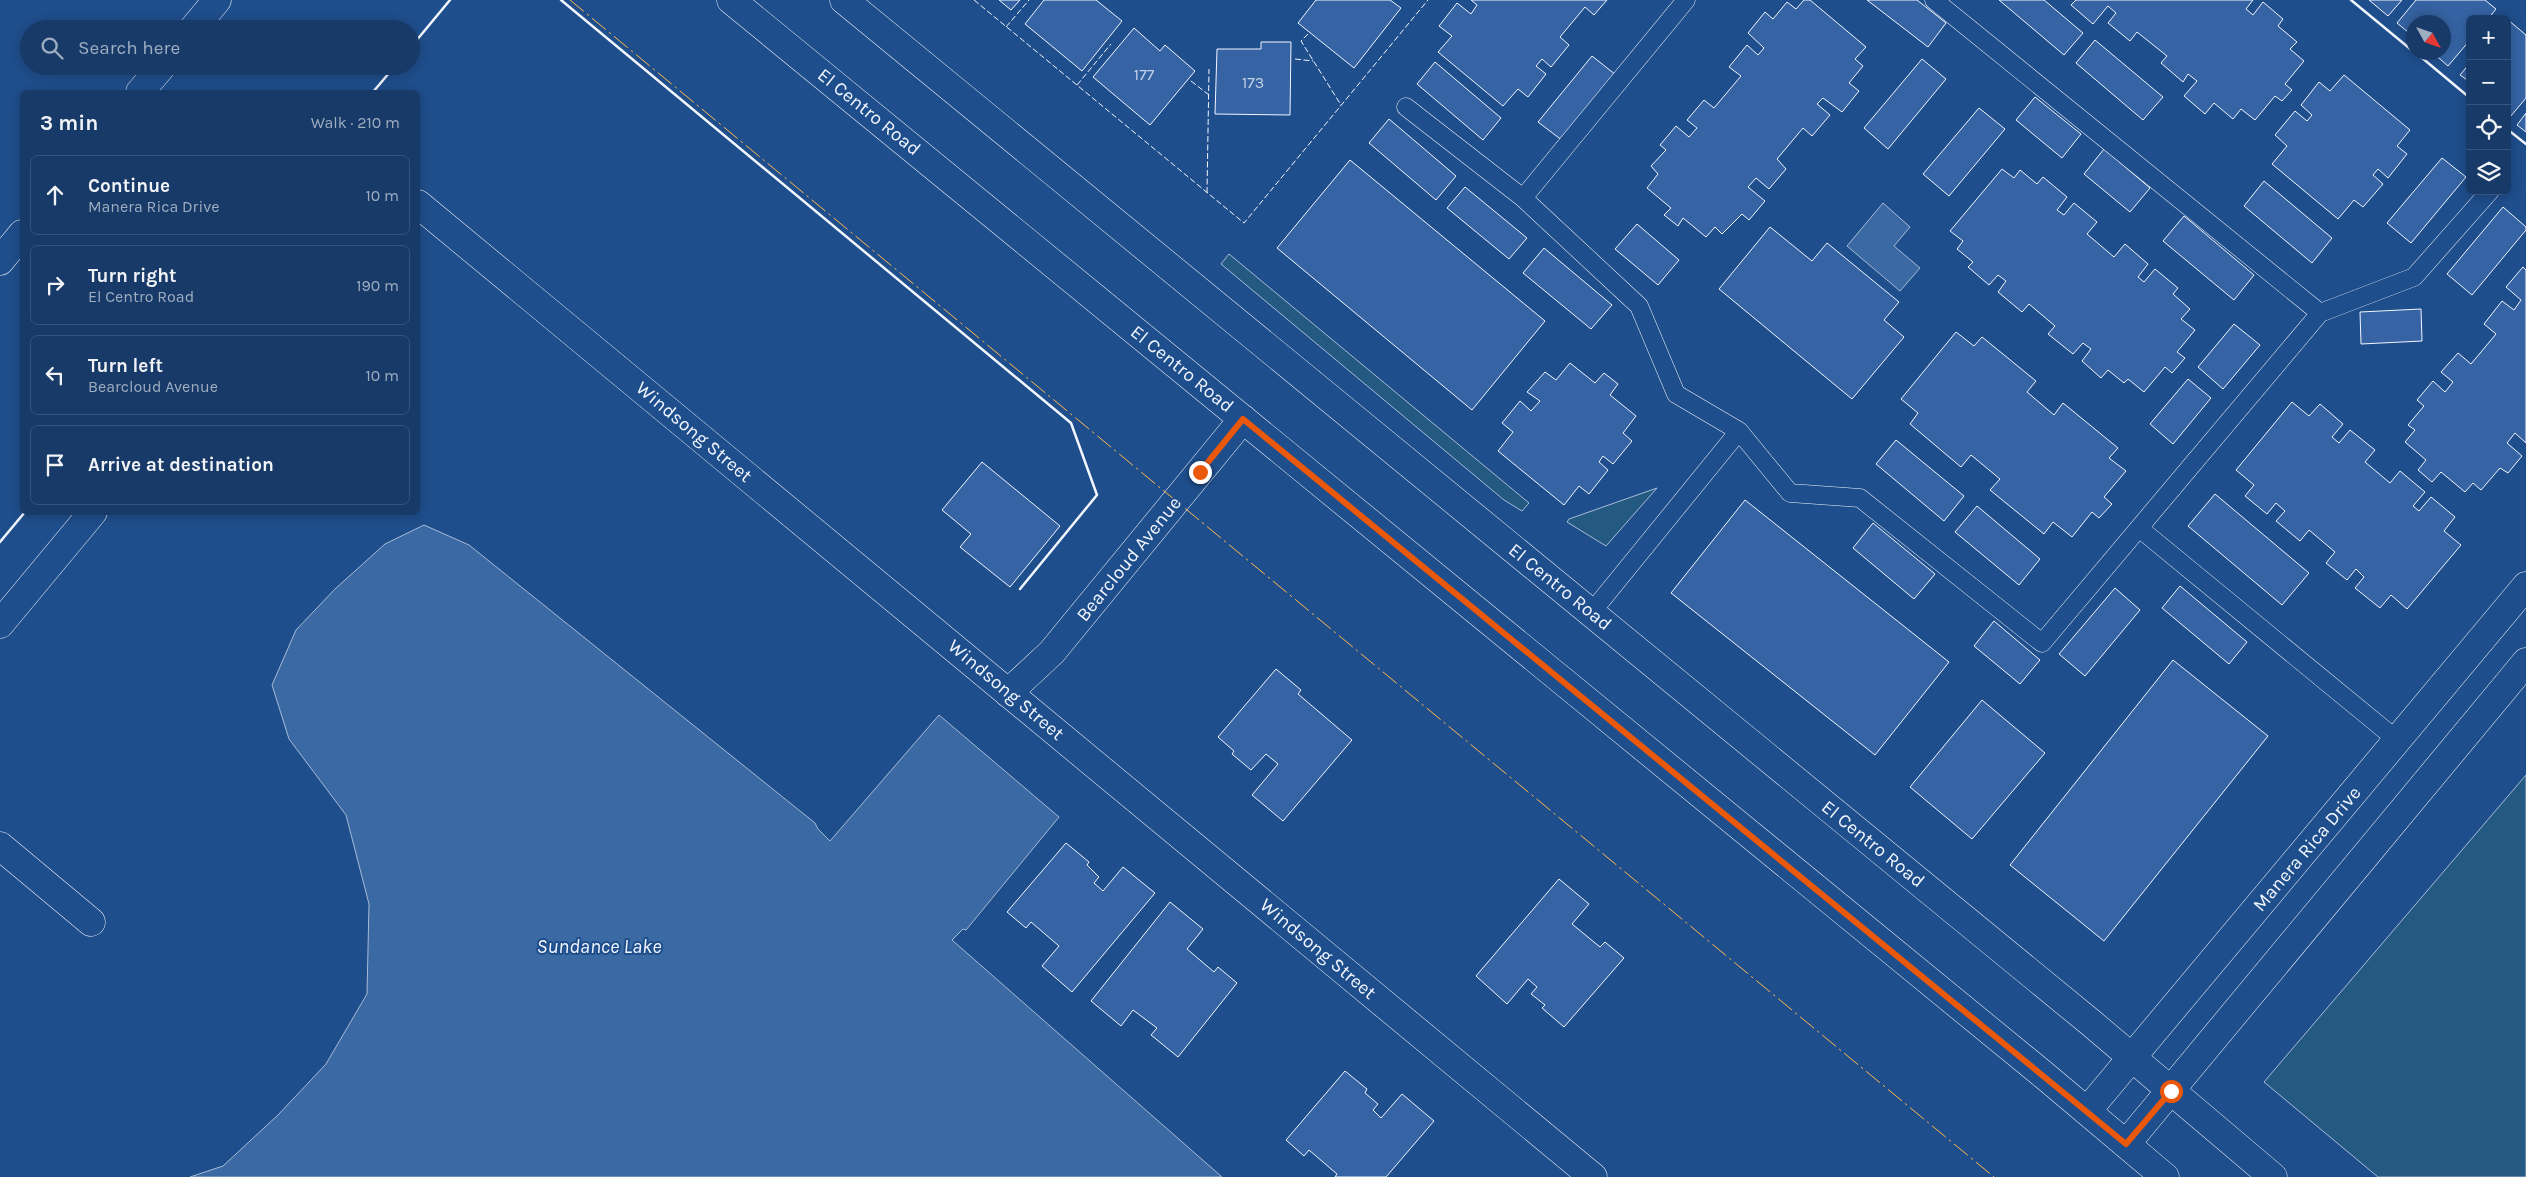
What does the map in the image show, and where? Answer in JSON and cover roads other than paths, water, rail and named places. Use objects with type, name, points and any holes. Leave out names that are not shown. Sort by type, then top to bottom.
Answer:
[{"type":"main road","points":[[201,20],[218,0]]},
{"type":"main road","name":"El Centro Road","points":[[731,0],[2087,1111],[2165,1177]]},
{"type":"main road","name":"El Centro Road","points":[[844,0],[2132,1058],[2273,1177]]},
{"type":"main road","points":[[142,90],[154,75]]},
{"type":"main road","name":"Windsong Street","points":[[420,206],[1594,1177]]},
{"type":"main road","points":[[0,261],[20,236]]},
{"type":"main road","name":"Bearcloud Avenue","points":[[1008,693],[1052,652],[1243,419]]},
{"type":"main road","points":[[0,624],[91,515]]},
{"type":"main road","name":"Manera Rica Drive","points":[[2087,1111],[2526,586]]},
{"type":"main road","points":[[2126,1144],[2526,662]]},
{"type":"main road","points":[[0,846],[91,922]]},
{"type":"lane","points":[[1522,198],[1686,0]]},
{"type":"lane","points":[[1934,0],[2320,313]]},
{"type":"lane","points":[[1406,107],[1522,198],[1639,306],[1676,394],[1739,432],[1790,492],[1860,498],[2042,643],[2320,313],[2414,277],[2486,195]]},
{"type":"lane","points":[[1591,613],[1739,432]]},
{"type":"lane","points":[[2139,528],[2397,740]]},
{"type":"water","points":[[1883,203],[1910,227],[1894,246],[1920,268],[1900,291],[1847,246]]},
{"type":"water","name":"Sundance Lake","points":[[424,525],[469,545],[815,823],[818,829],[830,841],[939,715],[1059,817],[966,930],[963,929],[952,940],[1222,1177],[190,1177],[223,1166],[278,1115],[326,1064],[367,994],[369,904],[346,815],[289,739],[272,685],[296,630],[335,589],[385,544]]}]
